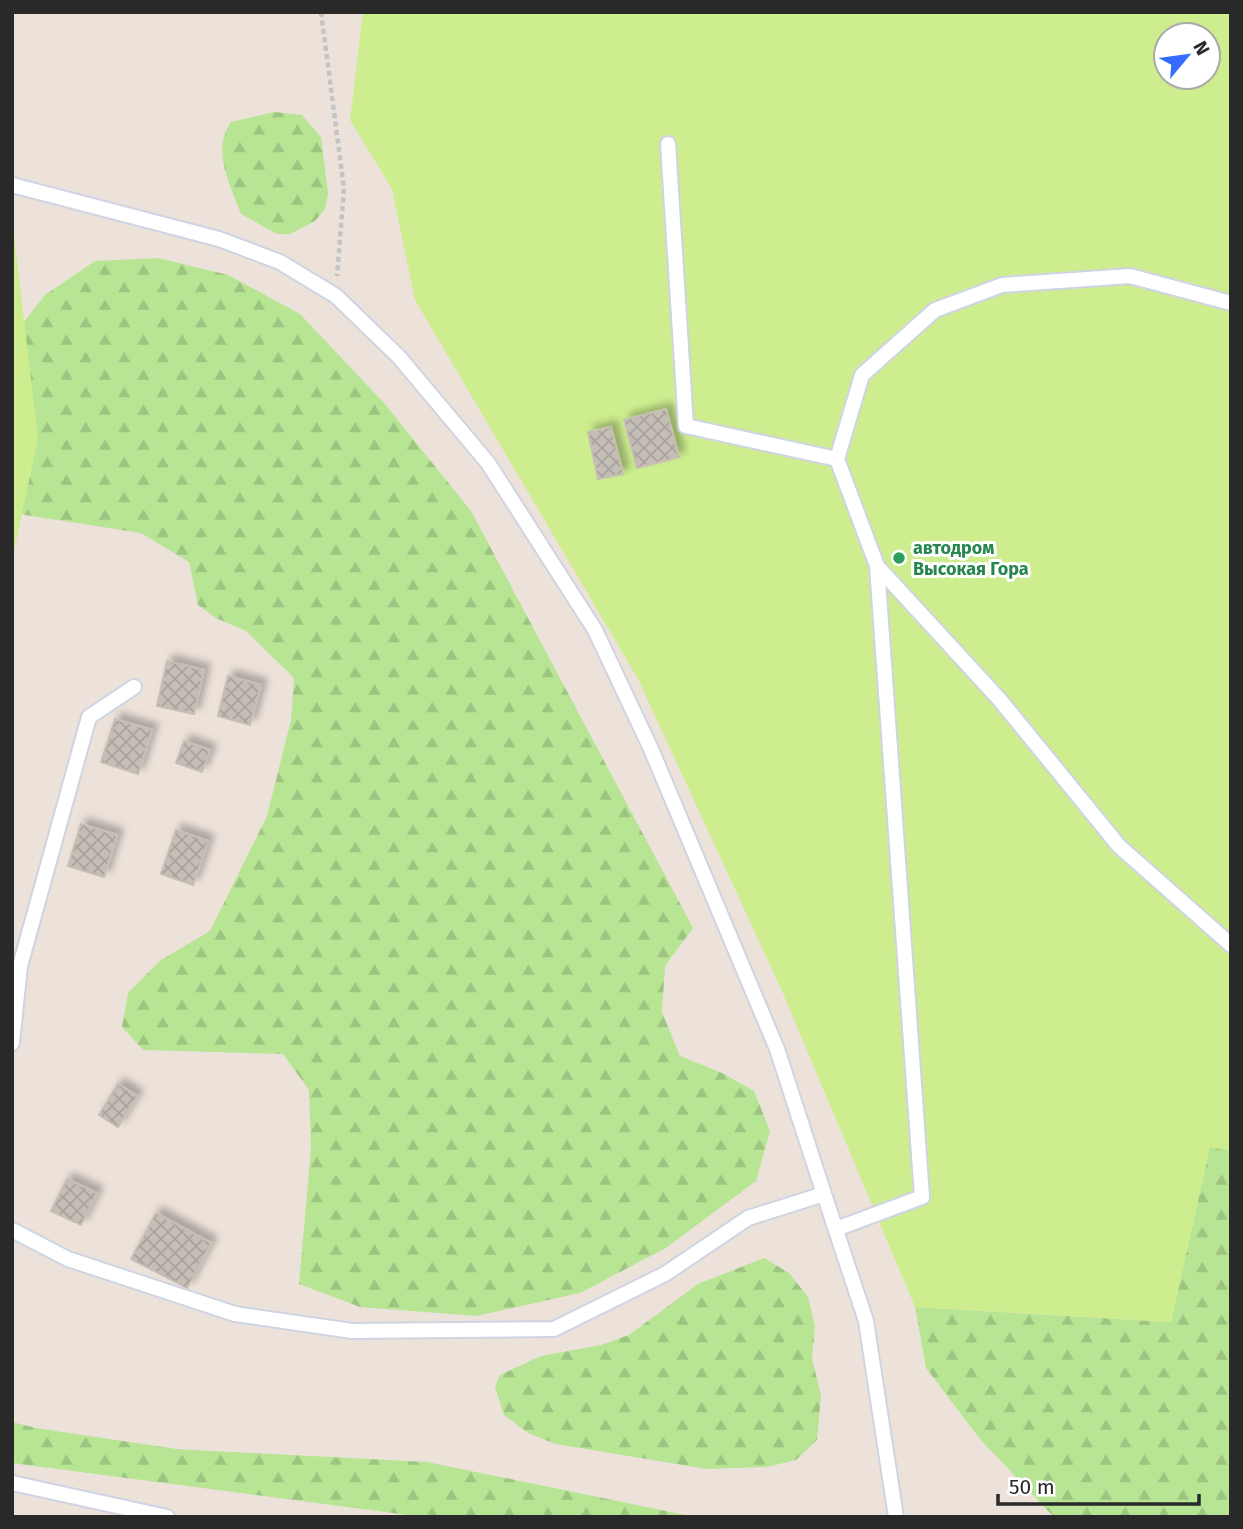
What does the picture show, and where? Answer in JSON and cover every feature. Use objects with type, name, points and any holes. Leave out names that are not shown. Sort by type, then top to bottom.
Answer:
[{"type":"lane","points":[[668,144],[686,426],[837,459]]},
{"type":"lane","points":[[12,185],[219,239],[280,262],[335,296],[399,357],[488,463],[595,629],[656,761],[777,1049],[866,1321],[897,1517]]},
{"type":"lane","points":[[836,1229],[922,1196],[877,566],[837,459],[862,375],[935,310],[1002,285],[1130,276],[1231,303]]},
{"type":"lane","points":[[877,566],[1000,700],[1119,846],[1231,944]]},
{"type":"lane","points":[[12,1042],[20,966],[89,717],[134,687]]},
{"type":"lane","points":[[12,1230],[68,1259],[235,1314],[352,1331],[554,1329],[665,1274],[748,1218],[824,1194]]},
{"type":"lane","points":[[12,1483],[167,1517]]},
{"type":"path","points":[[321,12],[344,189],[335,296]]},
{"type":"green space","name":"автодром Высокая Гора","points":[[363,12],[1231,12],[1231,1151],[1210,1147],[1171,1322],[915,1307],[782,991],[638,679],[415,300],[392,189],[350,120]]},
{"type":"green space","points":[[274,112],[302,115],[321,137],[328,193],[325,209],[315,221],[290,234],[277,234],[241,214],[222,156],[225,133],[231,122]]},
{"type":"green space","points":[[12,218],[38,439],[12,560]]},
{"type":"green space","points":[[158,258],[228,275],[300,314],[384,403],[471,511],[693,928],[665,966],[662,1012],[680,1056],[722,1073],[754,1091],[770,1131],[756,1181],[666,1248],[580,1293],[476,1316],[360,1307],[299,1284],[311,1149],[309,1090],[283,1054],[143,1050],[122,1027],[128,993],[161,960],[210,931],[267,816],[291,720],[294,678],[246,631],[216,618],[198,605],[189,562],[141,533],[25,515],[12,508],[12,337],[45,295],[95,261]]},
{"type":"green space","points":[[1210,1146],[1231,1151],[1231,1517],[1054,1517],[980,1439],[926,1368],[915,1307],[1171,1322]]},
{"type":"green space","points":[[764,1258],[789,1273],[808,1297],[815,1326],[812,1359],[821,1395],[817,1440],[796,1460],[767,1467],[707,1469],[556,1444],[528,1433],[504,1415],[495,1387],[500,1375],[541,1356],[601,1345],[629,1335],[698,1284]]},
{"type":"green space","points":[[12,1422],[176,1449],[427,1462],[695,1517],[423,1517],[12,1463]]},
{"type":"building","points":[[666,409],[679,457],[637,468],[624,420]]},
{"type":"building","points":[[611,427],[623,474],[598,479],[588,432]]},
{"type":"building","points":[[167,661],[204,670],[194,714],[157,706]]},
{"type":"building","points":[[228,676],[261,685],[250,725],[218,716]]},
{"type":"building","points":[[115,719],[152,730],[138,774],[101,762]]},
{"type":"building","points":[[184,741],[210,750],[202,772],[176,763]]},
{"type":"building","points":[[81,824],[117,835],[104,877],[68,866]]},
{"type":"building","points":[[176,830],[208,841],[193,885],[161,874]]},
{"type":"building","points":[[118,1084],[137,1096],[118,1127],[99,1115]]},
{"type":"building","points":[[67,1179],[97,1193],[81,1225],[51,1211]]},
{"type":"building","points":[[156,1213],[211,1243],[187,1288],[131,1259]]},
{"type":"place","name":"автодром Высокая Гора","points":[[899,558]]}]
